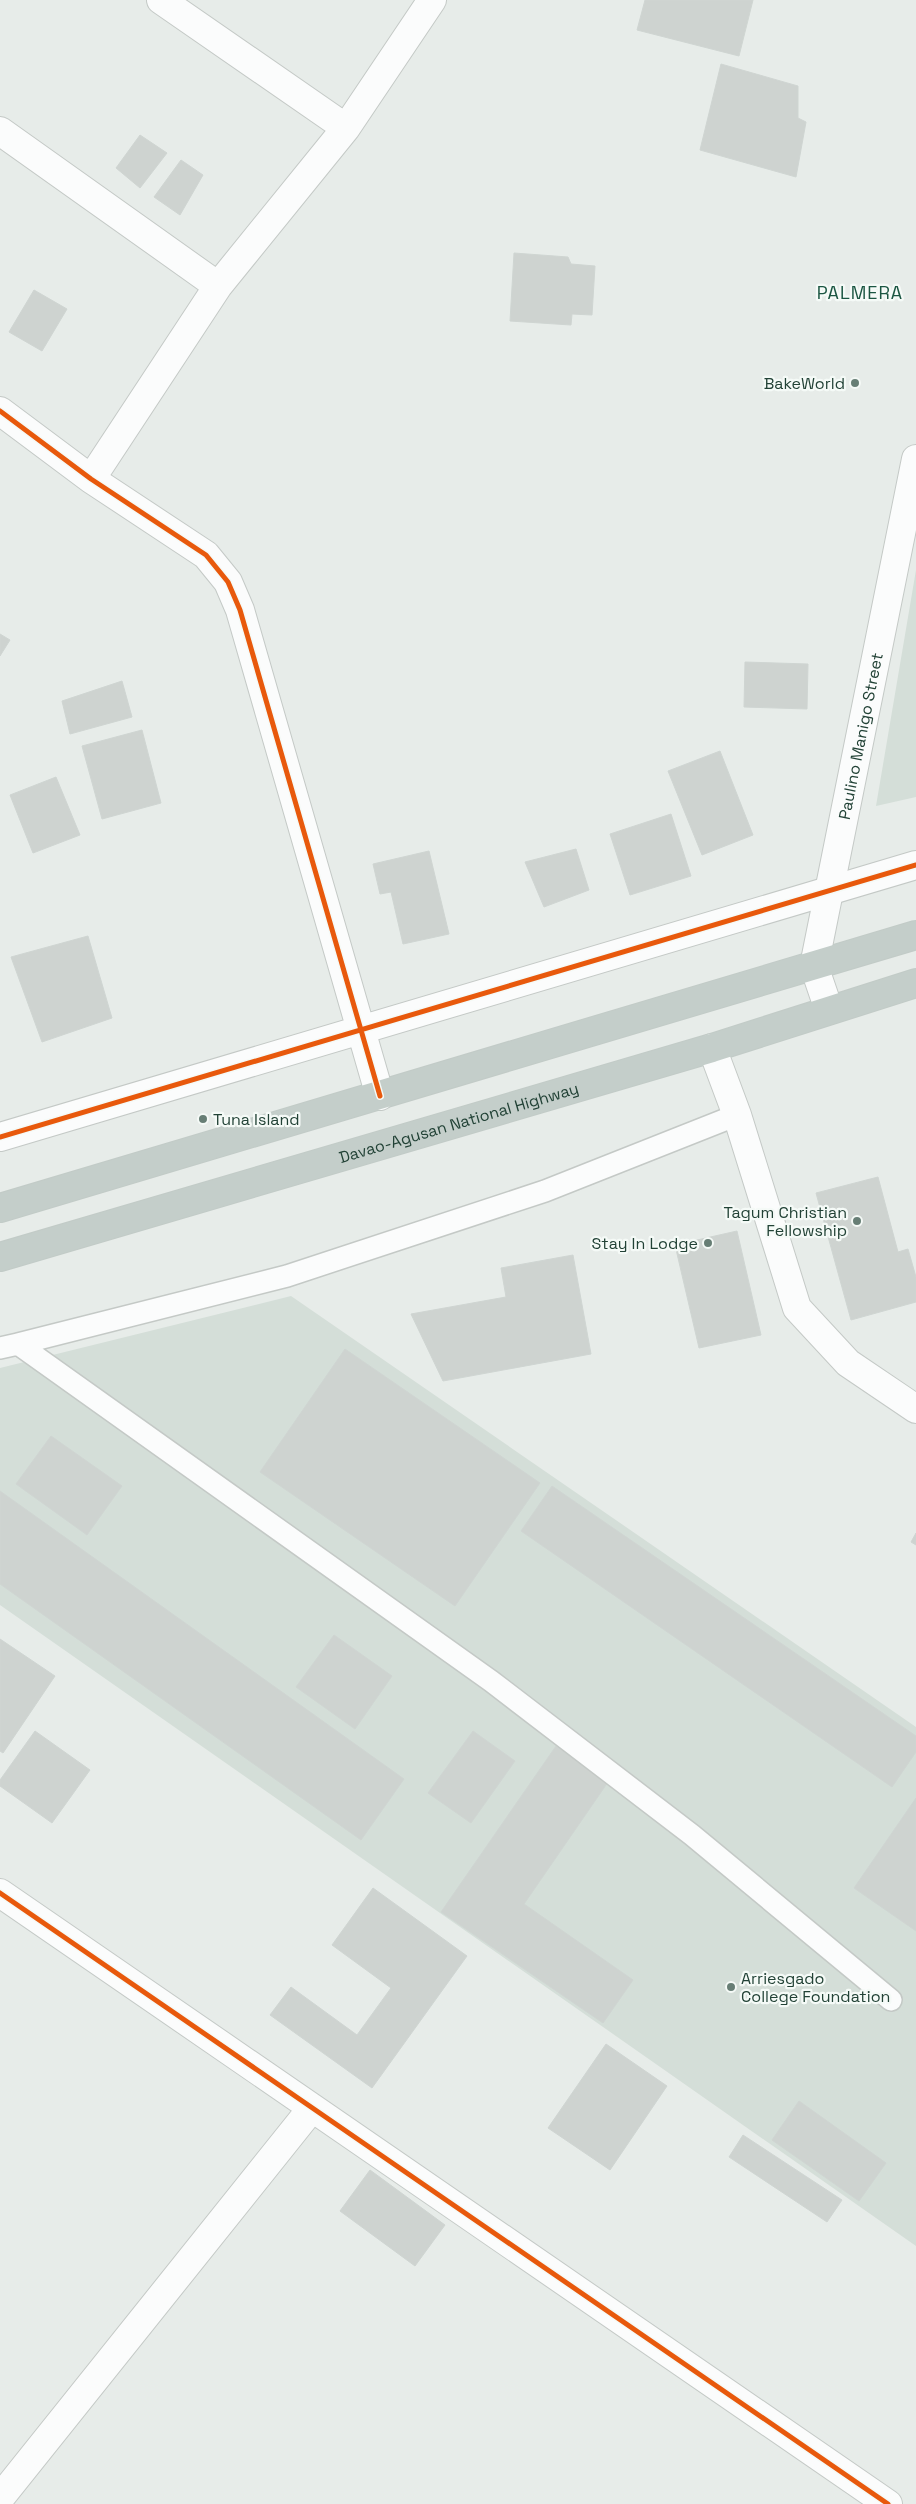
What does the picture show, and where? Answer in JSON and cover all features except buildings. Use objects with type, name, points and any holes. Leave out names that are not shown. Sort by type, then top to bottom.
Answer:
[{"type":"highway","points":[[0,1208],[916,935]]},
{"type":"highway","name":"Davao-Agusan National Highway","points":[[0,1257],[712,1048],[916,983]]},
{"type":"street","points":[[161,0],[346,128]]},
{"type":"street","points":[[91,480],[218,286],[346,128],[432,0]]},
{"type":"street","points":[[0,131],[218,286]]},
{"type":"street","points":[[0,411],[91,480],[206,554],[228,582],[240,610],[380,1096]]},
{"type":"street","name":"Paulino Manigo Street","points":[[814,966],[916,459]]},
{"type":"street","points":[[0,1137],[916,865]]},
{"type":"street","points":[[814,966],[829,1010]]},
{"type":"street","points":[[712,1048],[737,1115],[797,1308],[848,1363],[916,1409]]},
{"type":"street","points":[[0,1893],[888,2504]]},
{"type":"street","points":[[0,2498],[312,2108]]},
{"type":"lane","points":[[9,1346],[287,1276],[545,1191],[737,1115]]},
{"type":"lane","points":[[9,1346],[491,1680],[692,1835],[891,2000]]},
{"type":"shaded area","points":[[916,570],[916,797],[876,806]]},
{"type":"shaded area","name":"Arriesgado College Foundation","points":[[291,1296],[916,1727],[916,2246],[0,1605],[0,1368]]},
{"type":"cycle path","points":[[0,411],[91,479],[206,555],[228,582],[240,610],[380,1096]]},
{"type":"cycle path","points":[[0,1137],[916,865]]},
{"type":"cycle path","points":[[0,1893],[888,2504]]},
{"type":"place","name":"BakeWorld","points":[[855,383]]},
{"type":"place","name":"Tuna Island","points":[[203,1119]]},
{"type":"place","name":"Tagum Christian Fellowship","points":[[857,1221]]},
{"type":"place","name":"Stay In Lodge","points":[[708,1243]]},
{"type":"place","name":"Arriesgado College Foundation","points":[[731,1987]]},
{"type":"district","name":"PALMERA","points":[[860,293]]}]
